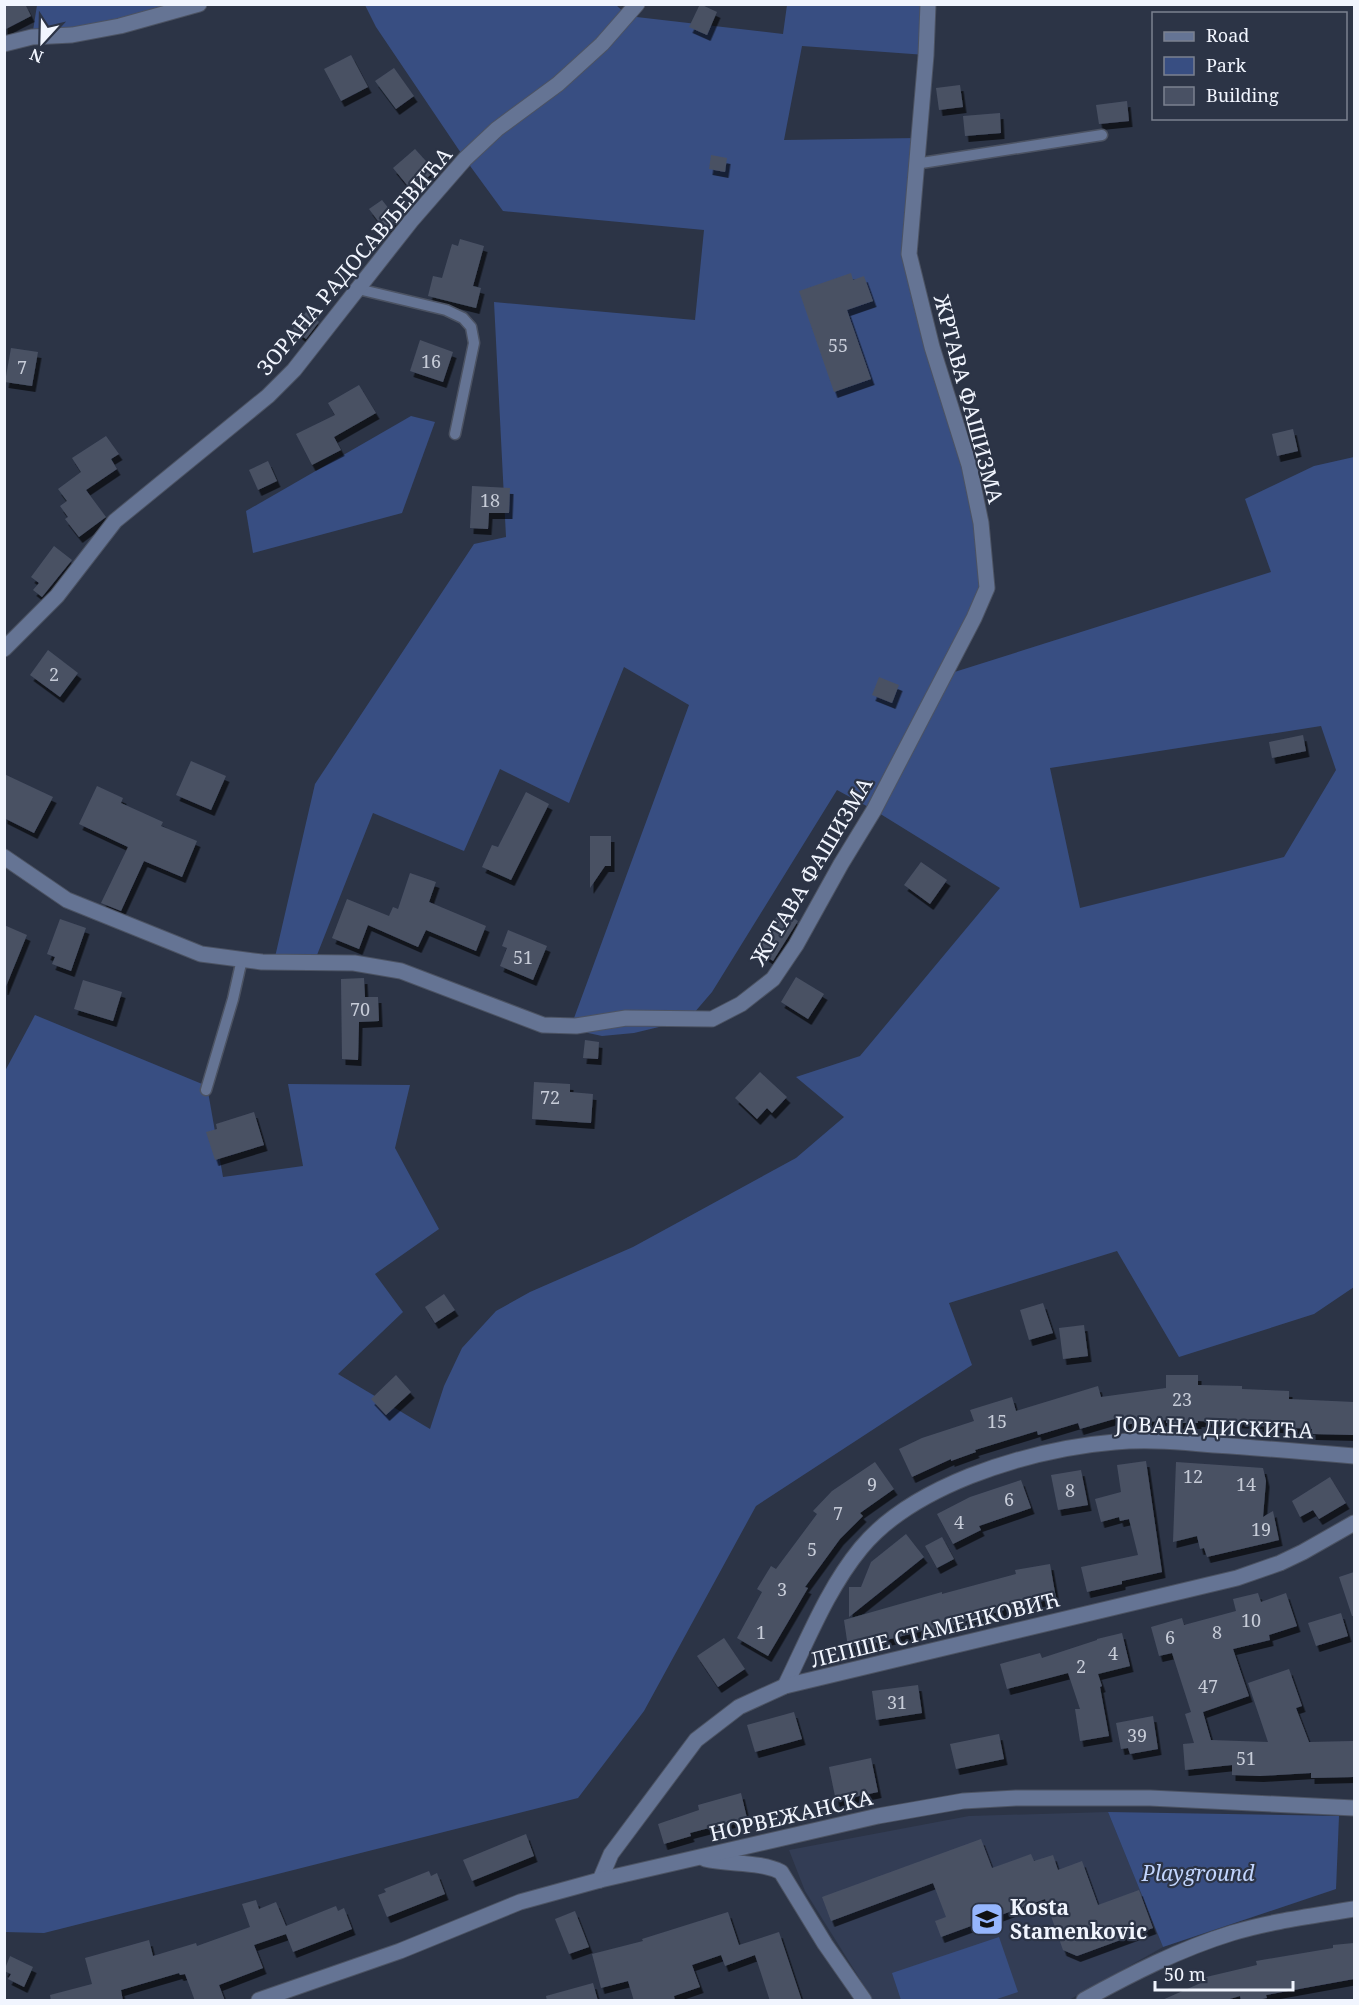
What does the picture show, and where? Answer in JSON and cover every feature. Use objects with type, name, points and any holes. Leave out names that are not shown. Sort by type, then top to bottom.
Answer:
[{"type":"street","points":[[4,44],[120,26],[199,4]]},
{"type":"street","name":"ЗОРАНА РАДОСАВЉЕВИЋА","points":[[4,649],[57,596],[115,521],[267,396],[294,370],[411,221],[465,159],[497,129],[558,84],[602,44],[637,4]]},
{"type":"street","name":"ЖРТАВА ФАШИЗМА","points":[[4,857],[67,900],[201,954],[262,962],[354,963],[401,971],[543,1024],[576,1026],[626,1018],[712,1019],[741,1004],[773,980],[874,810],[974,618],[987,588],[981,523],[969,465],[932,347],[909,254],[926,55],[928,4]]},
{"type":"street","name":"ЈОВАНА ДИСКИЋА","points":[[785,1686],[828,1597],[861,1548],[876,1531],[891,1520],[921,1499],[947,1485],[1005,1463],[1073,1447],[1117,1442],[1197,1443],[1354,1455]]},
{"type":"street","name":"ЛЕПШЕ СТАМЕНКОВИЋ","points":[[600,1880],[611,1854],[696,1740],[740,1707],[785,1686],[1237,1578],[1304,1552],[1354,1523]]},
{"type":"street","name":"НОРВЕЖАНСКА","points":[[259,2001],[400,1951],[520,1902],[600,1880],[878,1816],[963,1801],[1016,1798],[1150,1798],[1354,1808]]},
{"type":"street","points":[[699,1858],[722,1863],[772,1868],[781,1872],[862,2000]]},
{"type":"street","points":[[1084,2001],[1171,1956],[1231,1933],[1277,1922],[1354,1910]]},
{"type":"lane","points":[[915,164],[1102,135]]},
{"type":"lane","points":[[358,288],[446,310],[464,318],[471,327],[474,343],[455,434]]},
{"type":"lane","points":[[206,1090],[233,999],[242,959]]},
{"type":"shaded area","name":"Kosta Stamenkovic","points":[[1108,1812],[1163,1947],[1069,2000],[873,2000],[805,1891],[789,1850],[969,1816]]},
{"type":"green space","points":[[37,5],[199,5],[32,37]]},
{"type":"green space","points":[[365,5],[616,5],[628,16],[783,34],[787,5],[928,5],[926,55],[802,46],[784,140],[918,138],[909,254],[969,465],[987,588],[945,675],[1271,572],[1245,499],[1314,466],[1354,457],[1354,1287],[1314,1314],[1179,1357],[1117,1251],[949,1303],[972,1365],[756,1506],[644,1711],[578,1798],[44,1933],[5,1932],[4,1073],[35,1015],[207,1086],[223,1177],[303,1166],[288,1084],[410,1085],[395,1148],[439,1229],[375,1274],[403,1312],[338,1374],[430,1429],[444,1386],[462,1348],[496,1311],[530,1292],[633,1247],[796,1158],[844,1117],[796,1077],[860,1056],[1000,888],[874,810],[837,790],[712,992],[688,1020],[634,1033],[602,1036],[570,1029],[689,705],[624,667],[569,803],[500,769],[464,851],[373,813],[317,955],[275,957],[315,784],[474,544],[506,537],[494,302],[695,320],[704,230],[503,211],[376,27]],"holes":[[[1321,726],[1336,770],[1284,857],[1080,908],[1050,768]]]},
{"type":"green space","points":[[411,416],[435,422],[402,513],[253,553],[246,511]]},
{"type":"green space","name":"Playground","points":[[1108,1812],[1339,1816],[1336,1889],[1163,1947]]},
{"type":"green space","points":[[999,1937],[1018,1992],[994,2000],[901,2000],[892,1973]]},
{"type":"building","points":[[4,4],[25,4],[31,16],[4,30]]},
{"type":"building","points":[[700,4],[717,12],[707,35],[689,27]]},
{"type":"building","points":[[351,55],[368,87],[341,101],[324,69]]},
{"type":"building","points":[[394,68],[414,96],[396,109],[375,81]]},
{"type":"building","points":[[960,85],[963,107],[939,110],[936,88]]},
{"type":"building","points":[[1127,101],[1129,121],[1099,124],[1096,105]]},
{"type":"building","points":[[1000,113],[1001,133],[965,136],[963,116]]},
{"type":"building","points":[[415,149],[435,171],[412,191],[393,168]]},
{"type":"building","points":[[711,155],[727,158],[725,172],[709,169]]},
{"type":"building","points":[[382,200],[397,219],[384,229],[369,209]]},
{"type":"building","points":[[460,239],[484,246],[473,286],[481,288],[476,308],[428,296],[433,276],[442,278],[452,244],[458,246]]},
{"type":"building","points":[[851,273],[853,280],[864,276],[873,301],[847,310],[871,379],[834,392],[799,291]]},
{"type":"building","points":[[306,312],[319,322],[306,339],[293,329]]},
{"type":"building","points":[[420,340],[453,352],[443,382],[410,371]]},
{"type":"building","points":[[11,348],[38,352],[32,386],[5,382]]},
{"type":"building","points":[[359,385],[376,413],[334,437],[341,450],[312,465],[296,434],[335,415],[328,403]]},
{"type":"building","points":[[1293,429],[1298,451],[1277,456],[1272,434]]},
{"type":"building","points":[[106,436],[119,454],[111,459],[117,469],[86,490],[106,517],[79,537],[65,519],[68,517],[60,506],[67,501],[58,489],[81,472],[72,458]]},
{"type":"building","points":[[268,461],[277,481],[258,490],[249,470]]},
{"type":"building","points":[[472,486],[510,488],[509,513],[489,513],[488,529],[470,528]]},
{"type":"building","points":[[54,546],[72,560],[42,597],[33,590],[39,583],[31,577]]},
{"type":"building","points":[[48,650],[78,673],[60,697],[30,675]]},
{"type":"building","points":[[879,677],[899,685],[892,703],[872,695]]},
{"type":"building","points":[[1303,735],[1306,751],[1272,758],[1269,742]]},
{"type":"building","points":[[191,761],[226,776],[211,810],[176,795]]},
{"type":"building","points":[[4,774],[53,797],[34,833],[4,818]]},
{"type":"building","points":[[97,786],[123,798],[121,803],[163,822],[161,826],[197,841],[182,877],[144,861],[121,911],[101,903],[128,847],[79,824]]},
{"type":"building","points":[[526,792],[549,804],[511,880],[482,867],[492,845],[498,847]]},
{"type":"building","points":[[590,836],[611,836],[611,866],[605,866],[590,888]]},
{"type":"building","points":[[921,862],[947,880],[930,904],[904,885]]},
{"type":"building","points":[[410,873],[436,882],[429,902],[486,926],[476,951],[426,930],[418,947],[368,925],[359,949],[332,938],[347,899],[389,916],[393,907],[398,909]]},
{"type":"building","points":[[781,910],[798,921],[773,961],[756,949]]},
{"type":"building","points":[[60,919],[86,928],[71,971],[52,964],[55,957],[47,954]]},
{"type":"building","points":[[4,925],[27,935],[5,989],[4,989]]},
{"type":"building","points":[[508,930],[547,946],[533,980],[500,966],[507,948],[502,946]]},
{"type":"building","points":[[796,977],[824,994],[808,1019],[781,1002]]},
{"type":"building","points":[[364,978],[365,997],[378,997],[379,1021],[359,1022],[358,1060],[342,1059],[341,979]]},
{"type":"building","points":[[83,980],[122,992],[113,1021],[74,1009]]},
{"type":"building","points":[[585,1040],[599,1042],[598,1059],[583,1058]]},
{"type":"building","points":[[760,1072],[787,1097],[772,1113],[767,1108],[757,1119],[735,1098]]},
{"type":"building","points":[[534,1082],[570,1084],[570,1092],[593,1094],[591,1123],[532,1119]]},
{"type":"building","points":[[254,1112],[264,1145],[215,1160],[206,1132],[217,1129],[216,1124]]},
{"type":"building","points":[[444,1294],[455,1310],[435,1323],[425,1307]]},
{"type":"building","points":[[1043,1303],[1053,1333],[1029,1340],[1020,1310]]},
{"type":"building","points":[[1084,1325],[1088,1356],[1063,1359],[1059,1328]]},
{"type":"building","points":[[396,1375],[411,1392],[386,1415],[371,1399]]},
{"type":"building","points":[[1166,1375],[1198,1375],[1198,1385],[1242,1386],[1242,1389],[1289,1391],[1289,1399],[1354,1402],[1354,1435],[1312,1434],[1312,1429],[1259,1426],[1259,1423],[1198,1421],[1198,1423],[1166,1423],[1166,1420],[1122,1425],[1121,1417],[1080,1429],[1078,1423],[1038,1435],[1037,1431],[975,1450],[976,1452],[951,1461],[951,1459],[912,1477],[899,1449],[922,1438],[974,1421],[970,1410],[1012,1397],[1016,1411],[1098,1386],[1101,1397],[1166,1388]]},
{"type":"building","points":[[1146,1461],[1162,1572],[1087,1592],[1081,1567],[1138,1555],[1129,1519],[1120,1521],[1119,1517],[1101,1522],[1095,1499],[1121,1492],[1117,1465]]},
{"type":"building","points":[[875,1462],[894,1489],[860,1513],[863,1516],[840,1539],[805,1587],[808,1588],[768,1656],[737,1638],[762,1592],[757,1589],[771,1566],[776,1569],[817,1514],[813,1511],[832,1491]]},
{"type":"building","points":[[1176,1462],[1263,1468],[1266,1481],[1263,1517],[1273,1511],[1279,1540],[1207,1557],[1204,1548],[1200,1549],[1197,1536],[1173,1542]]},
{"type":"building","points":[[1081,1470],[1088,1505],[1058,1510],[1051,1475]]},
{"type":"building","points":[[1330,1477],[1346,1503],[1319,1519],[1313,1510],[1300,1517],[1292,1501]]},
{"type":"building","points":[[1021,1480],[1031,1508],[979,1526],[981,1530],[953,1544],[937,1514],[970,1497]]},
{"type":"building","points":[[906,1534],[924,1557],[849,1617],[849,1587],[861,1587],[871,1562]]},
{"type":"building","points":[[942,1537],[954,1559],[937,1568],[925,1546]]},
{"type":"building","points":[[1050,1564],[1056,1598],[1003,1608],[1004,1610],[926,1633],[925,1630],[879,1642],[848,1647],[844,1620],[1016,1574],[1015,1570]]},
{"type":"building","points":[[1354,1572],[1354,1616],[1352,1616],[1339,1577]]},
{"type":"building","points":[[1258,1593],[1261,1602],[1286,1593],[1297,1626],[1269,1635],[1270,1640],[1233,1649],[1249,1696],[1203,1712],[1211,1740],[1268,1742],[1248,1683],[1289,1669],[1302,1706],[1296,1708],[1309,1742],[1353,1741],[1354,1777],[1311,1778],[1311,1773],[1232,1775],[1232,1765],[1185,1770],[1183,1744],[1194,1743],[1185,1714],[1191,1712],[1172,1653],[1159,1656],[1151,1627],[1182,1618],[1184,1625],[1236,1611],[1233,1599]]},
{"type":"building","points":[[1341,1613],[1348,1636],[1316,1646],[1308,1623]]},
{"type":"building","points":[[1122,1633],[1130,1666],[1098,1674],[1102,1686],[1100,1687],[1109,1736],[1080,1741],[1075,1709],[1080,1709],[1068,1673],[1007,1689],[1000,1664],[1040,1653],[1042,1658]]},
{"type":"building","points":[[724,1638],[745,1669],[718,1687],[697,1656]]},
{"type":"building","points":[[918,1685],[922,1713],[876,1720],[872,1691]]},
{"type":"building","points":[[794,1712],[802,1739],[755,1752],[747,1725]]},
{"type":"building","points":[[1153,1716],[1158,1749],[1130,1754],[1128,1748],[1121,1749],[1116,1723]]},
{"type":"building","points":[[999,1734],[1004,1759],[956,1769],[950,1744]]},
{"type":"building","points":[[871,1758],[878,1792],[836,1801],[829,1767]]},
{"type":"building","points":[[741,1793],[747,1818],[690,1833],[691,1836],[664,1844],[658,1824],[699,1810],[698,1805]]},
{"type":"building","points":[[526,1834],[534,1856],[472,1881],[463,1860]]},
{"type":"building","points":[[981,1839],[992,1868],[1031,1854],[1034,1861],[1053,1855],[1058,1870],[1082,1861],[1098,1905],[1139,1890],[1153,1928],[1077,1956],[1063,1950],[1045,1899],[941,1937],[935,1921],[946,1917],[933,1883],[831,1921],[822,1897]]},
{"type":"building","points":[[429,1871],[431,1876],[437,1873],[445,1894],[387,1917],[378,1895],[386,1892],[384,1889]]},
{"type":"building","points":[[256,1900],[259,1909],[276,1902],[286,1926],[336,1906],[338,1911],[344,1908],[352,1929],[293,1952],[286,1934],[254,1945],[263,1968],[219,1985],[225,2001],[195,2001],[185,1974],[180,1975],[179,1973],[121,1990],[123,2001],[51,2001],[50,1995],[92,1984],[85,1958],[149,1940],[153,1956],[196,1943],[197,1946],[250,1927],[242,1904]]},
{"type":"building","points":[[575,1911],[589,1947],[569,1954],[555,1919]]},
{"type":"building","points":[[728,1912],[739,1945],[779,1932],[802,2001],[770,2001],[755,1955],[725,1966],[721,1955],[692,1965],[700,1987],[674,1996],[675,2001],[634,2001],[628,1981],[601,1988],[592,1954],[643,1941],[642,1939]]},
{"type":"building","points":[[1354,1943],[1354,1979],[1266,1995],[1267,1998],[1253,2001],[1241,2001],[1240,1996],[1223,2001],[1160,2001],[1203,1982],[1202,1978],[1257,1965],[1256,1961],[1333,1948],[1333,1945]]},
{"type":"building","points":[[10,1956],[33,1967],[24,1987],[8,1979],[11,1974],[4,1971]]},
{"type":"building","points":[[593,1983],[598,2001],[547,2001],[546,1996]]},
{"type":"place","name":"Kosta Stamenkovic","points":[[987,1919]]}]
